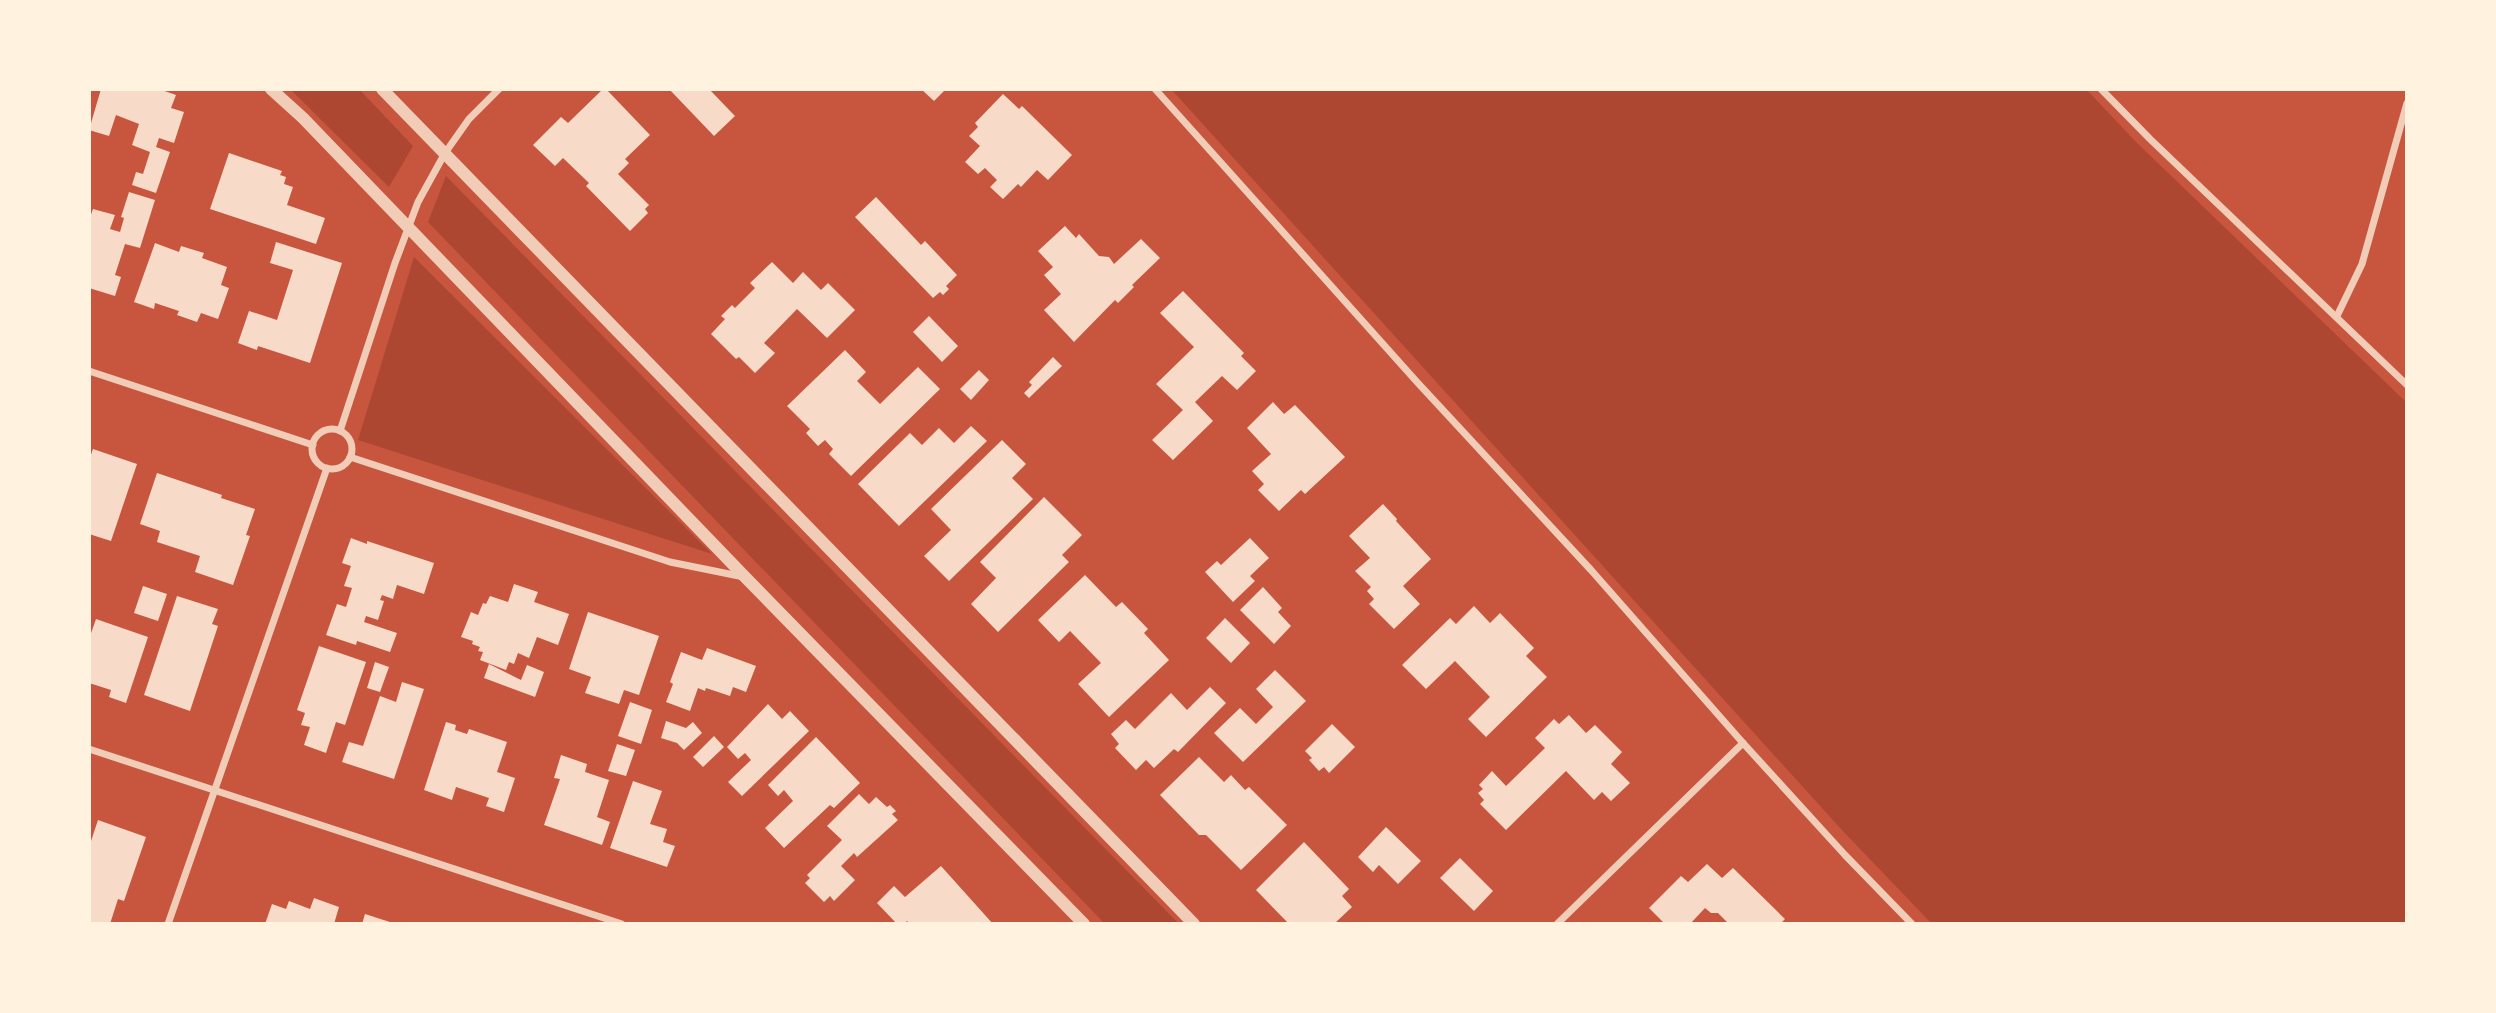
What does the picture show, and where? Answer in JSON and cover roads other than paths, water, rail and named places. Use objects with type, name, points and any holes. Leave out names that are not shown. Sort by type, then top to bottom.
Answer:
[{"type":"street","points":[[271,89],[303,118],[1084,924]]},
{"type":"street","points":[[382,89],[1194,924]]},
{"type":"street","points":[[340,431],[408,228],[428,181],[469,119],[499,89]]},
{"type":"street","points":[[1155,89],[1417,382],[1591,570],[1743,743],[1912,924]]},
{"type":"street","points":[[2101,89],[2407,384]]},
{"type":"street","points":[[2337,316],[2362,264],[2407,103]]},
{"type":"street","points":[[89,372],[313,445]]},
{"type":"street","points":[[340,431],[350,442],[350,457],[343,466],[327,468],[315,459],[314,440],[323,432],[340,431]]},
{"type":"street","points":[[350,457],[670,562],[746,578]]},
{"type":"street","points":[[168,924],[327,468]]},
{"type":"street","points":[[1558,924],[1743,743]]},
{"type":"street","points":[[89,749],[622,924]]}]
